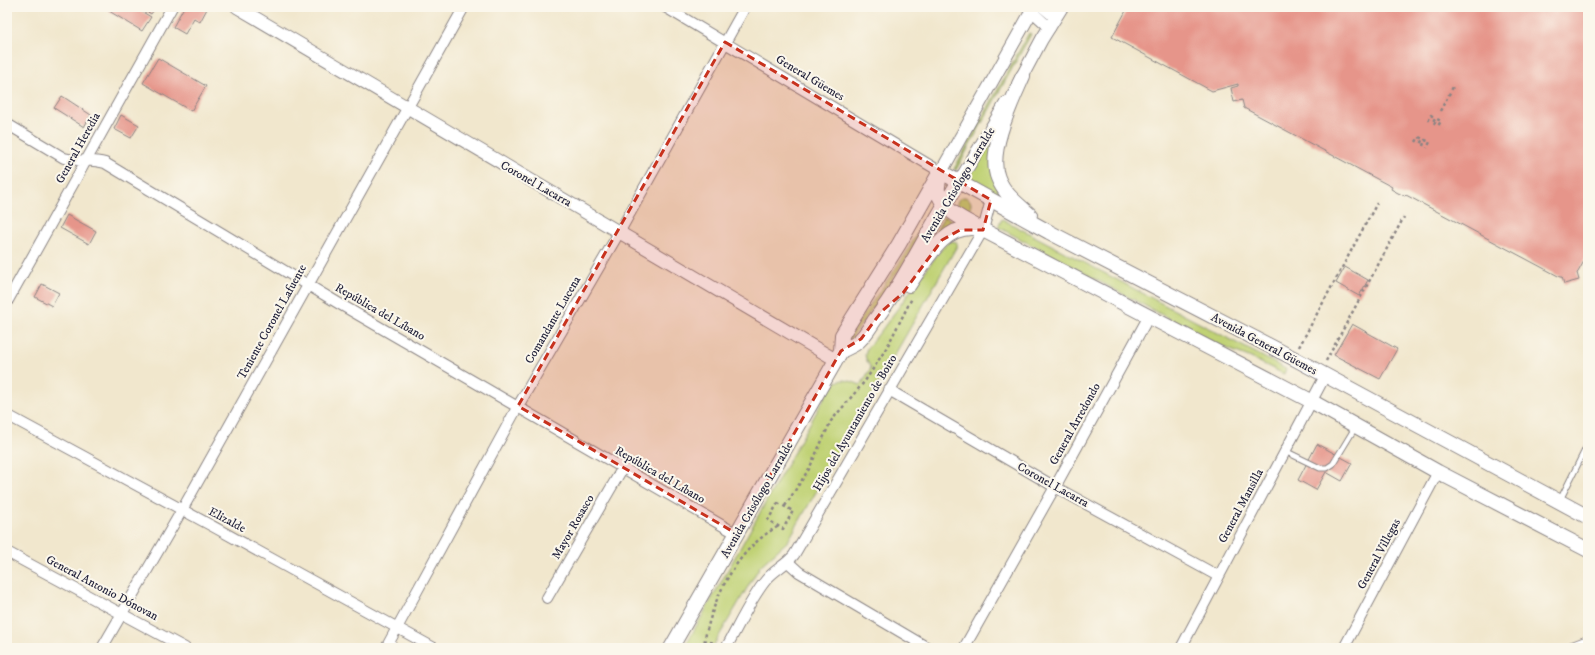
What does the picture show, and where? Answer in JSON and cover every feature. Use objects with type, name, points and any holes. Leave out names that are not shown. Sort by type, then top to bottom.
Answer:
[{"type":"main road","points":[[1023,76],[1001,133],[995,166],[997,178],[1010,197],[1049,232]]},
{"type":"main road","name":"Avenida General Güemes","points":[[941,172],[1049,232],[1382,405],[1588,517]]},
{"type":"main road","points":[[941,172],[938,190],[944,204],[983,230],[1311,401],[1438,472],[1588,550]]},
{"type":"main road","name":"Avenida Crisólogo Larralde","points":[[672,648],[838,356],[842,335],[847,325],[899,244],[941,172]]},
{"type":"main road","name":"Avenida Crisólogo Larralde","points":[[838,356],[861,339],[882,311],[910,267],[944,204],[959,182]]},
{"type":"main road","points":[[882,311],[903,293],[934,249],[947,236],[954,232],[970,228],[983,230]]},
{"type":"street","name":"General Heredia","points":[[7,302],[172,7]]},
{"type":"street","name":"Coronel Lacarra","points":[[236,7],[408,109],[838,356]]},
{"type":"street","name":"Teniente Coronel Lafuente","points":[[102,648],[182,510],[464,7]]},
{"type":"street","name":"General Güemes","points":[[665,7],[941,172]]},
{"type":"street","name":"Comandante Lucena","points":[[386,648],[518,406],[620,231],[745,7]]},
{"type":"street","name":"Avenida Crisólogo Larralde","points":[[959,182],[1023,76],[1062,7]]},
{"type":"street","name":"Avenida Crisólogo Larralde","points":[[941,172],[1034,8]]},
{"type":"street","points":[[1034,8],[1053,23]]},
{"type":"street","name":"República del Líbano","points":[[7,124],[64,158],[105,163],[308,284],[518,406],[622,469],[737,534]]},
{"type":"street","name":"Hijos del Ayuntamiento de Boiro","points":[[726,648],[762,585],[773,572],[788,562],[794,555],[983,230],[991,200]]},
{"type":"street","name":"General Arredondo","points":[[964,648],[1149,316]]},
{"type":"street","name":"General Mansilla","points":[[1181,648],[1311,401],[1322,374]]},
{"type":"street","name":"Coronel Lacarra","points":[[889,390],[1055,487],[1218,576]]},
{"type":"street","name":"Elizalde","points":[[7,415],[284,564],[434,648]]},
{"type":"street","name":"Mayor Rosasco","points":[[547,598],[622,469]]},
{"type":"street","name":"General Villegas","points":[[1344,648],[1438,472]]},
{"type":"street","name":"General Antonio Dónovan","points":[[7,552],[185,648]]},
{"type":"street","points":[[788,562],[799,572],[928,648]]},
{"type":"street","points":[[1570,648],[1588,641]]},
{"type":"lane","points":[[1285,451],[1320,468],[1327,468],[1333,464],[1356,426]]},
{"type":"lane","points":[[1559,501],[1588,444]]},
{"type":"path","points":[[1440,111],[1453,87]]},
{"type":"path","points":[[1428,121],[1431,116],[1435,118],[1433,124],[1437,119],[1441,121],[1438,126]]},
{"type":"path","points":[[1416,142],[1419,137],[1423,139],[1422,145],[1426,140],[1430,142],[1427,148]]},
{"type":"path","points":[[1293,358],[1377,203]]},
{"type":"path","points":[[1322,374],[1404,217]]},
{"type":"path","points":[[785,506],[809,469],[831,421],[865,381],[873,369],[887,347],[913,295]]},
{"type":"path","points":[[778,503],[793,511],[783,529],[779,526],[768,520],[778,503]]},
{"type":"path","points":[[703,648],[706,630],[714,608],[732,572],[755,543],[779,526]]},
{"type":"path","points":[[689,648],[698,648]]},
{"type":"highlighted area","points":[[725,42],[991,200],[983,230],[960,230],[942,240],[903,293],[882,311],[861,339],[841,351],[737,534],[518,406]]},
{"type":"green space","points":[[1029,33],[1031,34],[956,170],[954,169]]},
{"type":"green space","points":[[1003,118],[994,141],[1004,198],[966,179]]},
{"type":"green space","points":[[964,197],[969,199],[971,204],[969,209],[964,211],[959,209],[957,204],[959,199]]},
{"type":"green space","points":[[932,211],[908,257],[850,341],[847,338],[905,255],[929,212]]},
{"type":"green space","points":[[944,216],[965,227],[921,261]]},
{"type":"green space","points":[[1002,219],[1286,369],[1284,374],[1249,357],[1218,345],[998,227]]},
{"type":"green space","points":[[953,241],[957,243],[957,246],[788,541],[760,566],[712,648],[684,648],[831,386],[842,380],[861,385],[871,368],[865,354],[867,348],[943,247],[949,242]]},
{"type":"building","points":[[111,7],[134,7],[151,17],[142,31],[109,11]]},
{"type":"building","points":[[139,7],[156,7],[151,14]]},
{"type":"building","points":[[184,7],[208,7],[200,22],[194,18],[185,34],[173,27]]},
{"type":"building","points":[[1128,7],[1588,7],[1588,254],[1577,273],[1579,280],[1564,284],[1562,277],[1406,195],[1405,196],[1398,193],[1391,189],[1392,187],[1244,108],[1242,100],[1234,102],[1231,88],[1238,86],[1238,84],[1212,91],[1112,37]]},
{"type":"building","points":[[158,58],[206,86],[191,111],[143,83]]},
{"type":"building","points":[[62,96],[91,115],[84,127],[54,108]]},
{"type":"building","points":[[121,115],[139,125],[131,138],[114,129]]},
{"type":"building","points":[[67,215],[96,231],[89,244],[60,228]]},
{"type":"building","points":[[1345,267],[1368,280],[1359,296],[1336,283]]},
{"type":"building","points":[[42,284],[59,293],[52,306],[35,297]]},
{"type":"building","points":[[1352,324],[1397,349],[1380,379],[1334,355]]},
{"type":"building","points":[[1317,444],[1352,463],[1342,481],[1326,472],[1316,490],[1298,480]]}]
